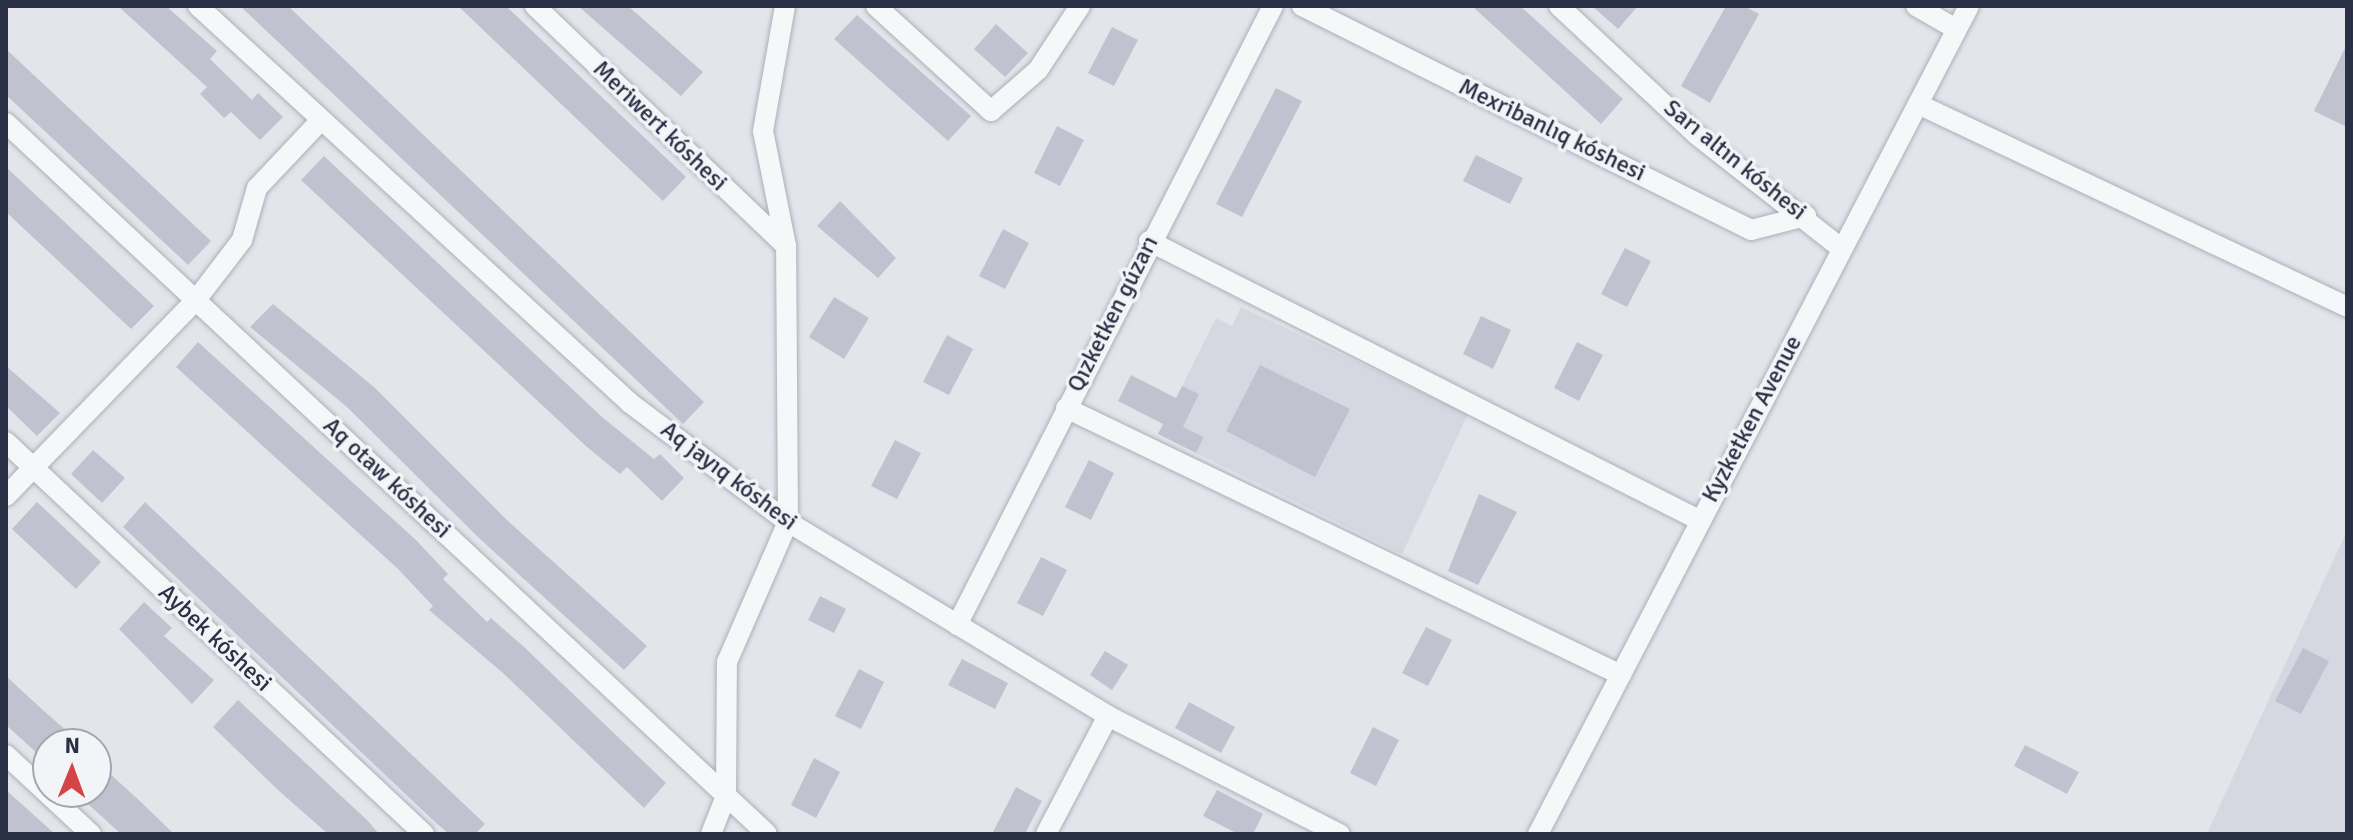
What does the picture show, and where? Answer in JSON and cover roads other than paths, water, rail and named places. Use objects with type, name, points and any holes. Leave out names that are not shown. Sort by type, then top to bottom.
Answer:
[{"type":"street","name":"Aq jayıq kóshesi","points":[[198,6],[630,403],[788,522],[1108,716],[1340,834]]},
{"type":"street","name":"Meriwert kóshesi","points":[[535,6],[786,246]]},
{"type":"street","points":[[711,834],[726,796],[727,662],[788,522],[786,246],[763,131],[785,6]]},
{"type":"street","points":[[876,6],[991,111],[1038,70],[1080,6]]},
{"type":"street","name":"Qızketken gúzarı","points":[[957,625],[1149,241],[1273,6]]},
{"type":"street","name":"Mexribanlıq kóshesi","points":[[1302,6],[1751,230],[1806,216]]},
{"type":"street","name":"Sarı altın kóshesi","points":[[1559,6],[1698,136],[1806,216],[1842,249]]},
{"type":"street","points":[[1916,6],[1956,29]]},
{"type":"street","name":"Kyzketken Avenue","points":[[1538,834],[1969,6]]},
{"type":"street","points":[[1918,104],[2347,307]]},
{"type":"street","points":[[6,496],[196,300],[242,240],[257,188],[321,120]]},
{"type":"street","name":"Aq otaw kóshesi","points":[[6,123],[767,834]]},
{"type":"street","points":[[1149,241],[1699,520]]},
{"type":"street","points":[[1066,408],[1621,675]]},
{"type":"street","name":"Aybek kóshesi","points":[[6,442],[424,834]]},
{"type":"street","points":[[1046,834],[1108,716]]},
{"type":"street","points":[[6,755],[91,834]]}]
